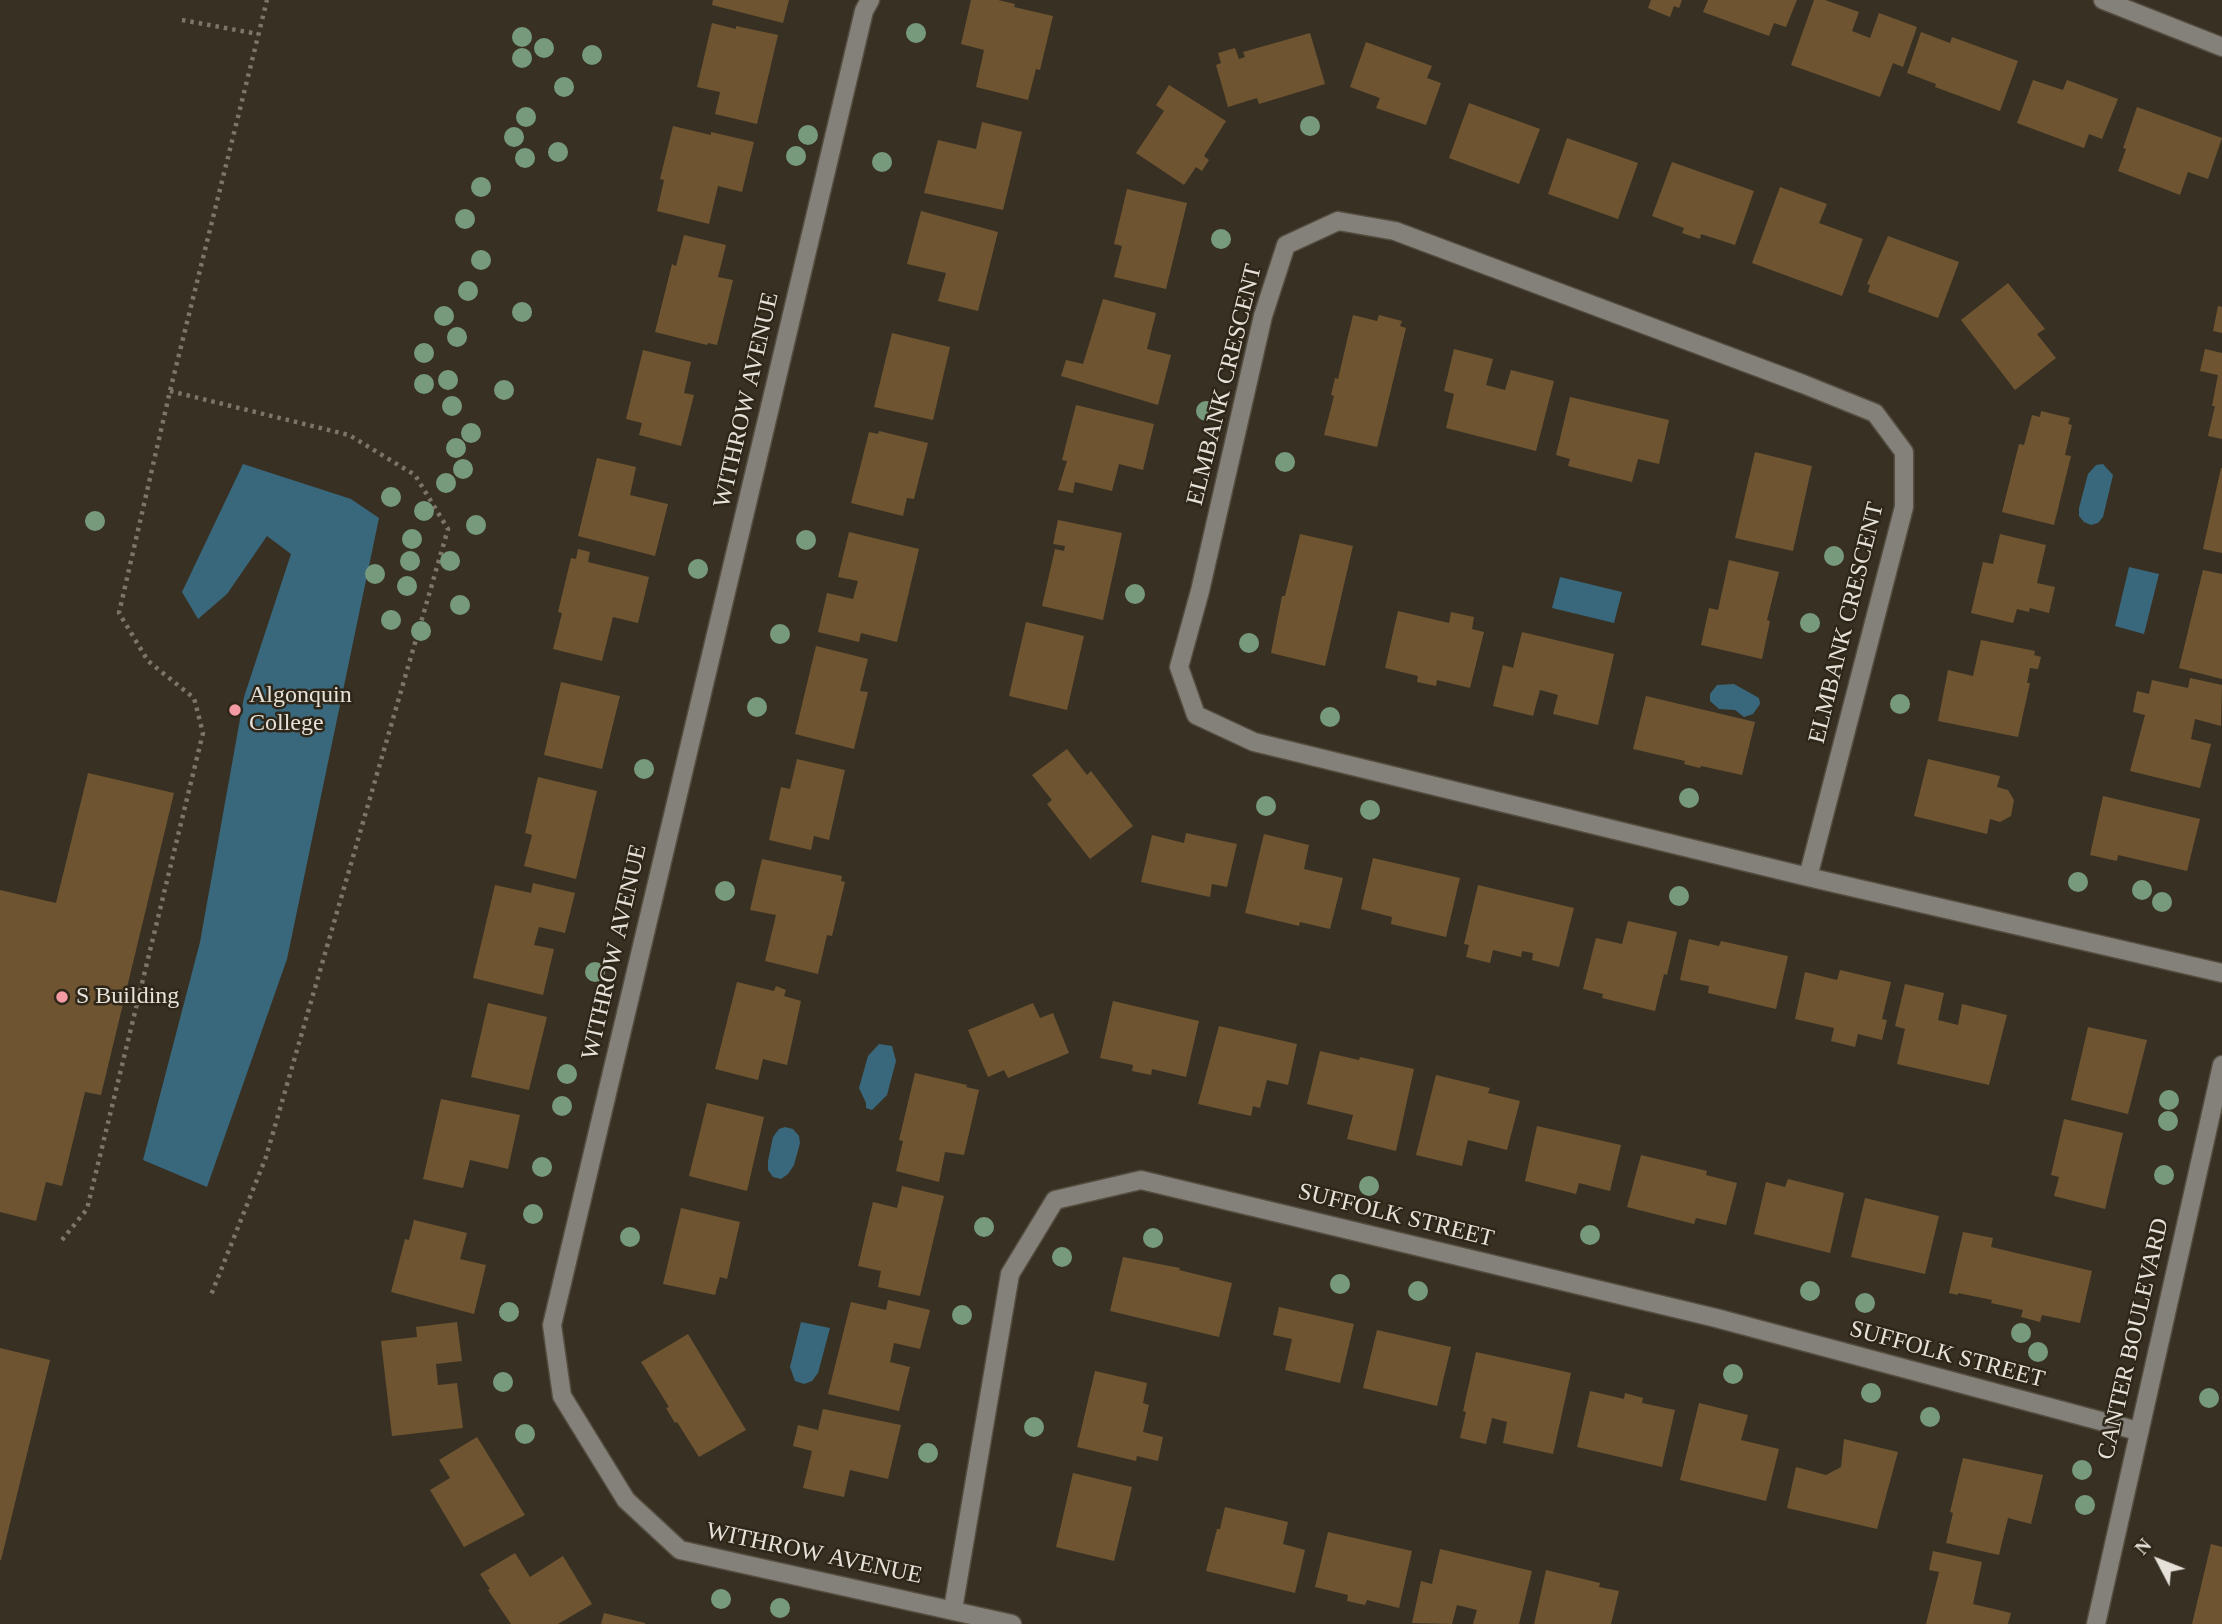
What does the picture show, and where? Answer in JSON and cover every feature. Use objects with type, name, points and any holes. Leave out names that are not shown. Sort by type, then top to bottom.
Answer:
[{"type":"street","name":"WITHROW AVENUE","points":[[870,0],[864,11],[552,1325],[562,1396],[626,1500],[680,1550],[1012,1624]]},
{"type":"street","points":[[2103,0],[2222,47]]},
{"type":"street","name":"ELMBANK CRESCENT","points":[[1808,877],[1904,507],[1904,452],[1875,414],[1803,384],[1395,231],[1338,221],[1286,245],[1263,316],[1203,578],[1179,667],[1196,715],[1254,742],[1808,877],[2222,973]]},
{"type":"street","name":"CANTER BOULEVARD","points":[[2096,1624],[2222,1065]]},
{"type":"street","name":"SUFFOLK STREET","points":[[953,1609],[1010,1273],[1055,1200],[1142,1180],[1716,1318],[2138,1432]]},
{"type":"path","points":[[62,1240],[87,1209],[203,733],[194,698],[148,661],[119,613],[170,391],[267,0]]},
{"type":"path","points":[[182,20],[258,34]]},
{"type":"path","points":[[170,391],[348,435],[415,475],[448,529],[266,1157],[211,1295]]},
{"type":"water","points":[[243,464],[351,499],[379,518],[287,959],[207,1187],[143,1160],[200,942],[244,697],[291,554],[267,536],[227,594],[198,619],[182,592]]},
{"type":"water","points":[[2103,464],[2113,475],[2103,517],[2098,523],[2091,525],[2079,516],[2079,508],[2088,474],[2096,465]]},
{"type":"water","points":[[2129,567],[2159,574],[2144,634],[2115,626]]},
{"type":"water","points":[[1560,577],[1622,592],[1614,623],[1552,608]]},
{"type":"water","points":[[1734,684],[1759,698],[1760,704],[1753,714],[1744,717],[1735,710],[1719,709],[1710,701],[1710,694],[1717,685]]},
{"type":"water","points":[[879,1044],[892,1046],[896,1061],[887,1095],[872,1110],[866,1108],[859,1088],[868,1056]]},
{"type":"water","points":[[779,1129],[793,1129],[799,1136],[800,1143],[794,1165],[781,1179],[773,1177],[768,1170],[768,1161],[773,1137]]},
{"type":"water","points":[[801,1322],[830,1328],[818,1373],[812,1381],[804,1384],[795,1381],[790,1367]]},
{"type":"building","points":[[713,0],[789,0],[783,23],[712,5]]},
{"type":"building","points":[[971,0],[998,0],[1015,4],[1014,7],[1053,16],[1040,70],[1036,69],[1028,100],[976,87],[984,50],[961,44]]},
{"type":"building","points":[[1651,0],[1682,0],[1679,8],[1674,6],[1670,17],[1648,8]]},
{"type":"building","points":[[1708,0],[1797,0],[1786,27],[1774,23],[1769,36],[1703,12]]},
{"type":"building","points":[[1814,0],[1825,0],[1859,12],[1852,31],[1870,38],[1879,13],[1917,27],[1903,67],[1893,63],[1880,97],[1791,65]]},
{"type":"building","points":[[712,23],[778,35],[757,124],[715,114],[720,92],[697,87]]},
{"type":"building","points":[[1921,32],[1950,43],[1952,37],[2018,61],[2000,111],[1935,87],[1936,84],[1907,73]]},
{"type":"building","points":[[1310,33],[1325,84],[1259,104],[1257,98],[1228,107],[1216,65],[1221,63],[1218,53],[1235,48],[1239,59],[1245,57],[1243,52]]},
{"type":"building","points":[[1366,42],[1432,66],[1427,78],[1441,83],[1426,125],[1376,108],[1380,98],[1350,87]]},
{"type":"building","points":[[2033,80],[2063,90],[2067,80],[2118,99],[2102,139],[2089,134],[2084,148],[2017,123]]},
{"type":"building","points":[[1169,85],[1226,121],[1204,156],[1209,160],[1202,171],[1196,167],[1184,185],[1136,153],[1164,111],[1156,105]]},
{"type":"building","points":[[1469,103],[1540,129],[1519,184],[1449,158]]},
{"type":"building","points":[[2137,107],[2222,138],[2208,179],[2188,172],[2180,195],[2118,171]]},
{"type":"building","points":[[982,122],[1022,132],[1003,210],[924,193],[938,140],[976,149]]},
{"type":"building","points":[[673,126],[754,142],[742,192],[718,186],[709,224],[657,211],[664,180],[660,179]]},
{"type":"building","points":[[1567,138],[1638,163],[1618,219],[1548,194]]},
{"type":"building","points":[[1672,162],[1754,191],[1735,245],[1701,234],[1700,239],[1682,233],[1684,228],[1652,216]]},
{"type":"building","points":[[1780,187],[1827,204],[1819,223],[1863,239],[1842,296],[1752,263]]},
{"type":"building","points":[[1127,189],[1187,203],[1166,289],[1114,277],[1122,246],[1114,244]]},
{"type":"building","points":[[921,211],[998,232],[978,311],[938,301],[946,273],[907,264]]},
{"type":"building","points":[[684,235],[726,245],[718,277],[733,280],[717,345],[655,332],[672,264],[676,266]]},
{"type":"building","points":[[1888,236],[1959,262],[1938,318],[1868,292],[1870,285],[1867,284]]},
{"type":"building","points":[[2008,283],[2045,329],[2037,334],[2056,358],[2015,390],[1961,320]]},
{"type":"building","points":[[1103,299],[1156,313],[1147,349],[1171,355],[1158,405],[1061,376],[1066,360],[1083,364]]},
{"type":"building","points":[[2218,306],[2222,307],[2222,333],[2213,331]]},
{"type":"building","points":[[1353,315],[1377,321],[1379,315],[1402,321],[1400,326],[1406,328],[1377,447],[1324,435],[1334,396],[1331,395],[1335,378],[1338,379]]},
{"type":"building","points":[[892,333],[950,347],[933,420],[874,407]]},
{"type":"building","points":[[1454,349],[1493,359],[1486,385],[1505,390],[1511,370],[1554,381],[1536,451],[1446,428],[1454,394],[1444,391]]},
{"type":"building","points":[[2205,349],[2222,353],[2222,439],[2208,436],[2218,375],[2200,371]]},
{"type":"building","points":[[643,350],[691,362],[684,393],[694,395],[681,446],[639,435],[642,423],[626,419]]},
{"type":"building","points":[[1570,397],[1669,420],[1659,464],[1638,459],[1632,482],[1568,466],[1570,459],[1556,455]]},
{"type":"building","points":[[1076,405],[1154,424],[1143,470],[1119,464],[1112,491],[1075,482],[1073,493],[1058,490],[1067,461],[1062,460]]},
{"type":"building","points":[[2041,411],[2070,418],[2068,424],[2072,425],[2065,455],[2071,456],[2054,525],[2002,512],[2019,444],[2024,445],[2032,415],[2040,417]]},
{"type":"building","points":[[879,431],[928,443],[914,499],[907,498],[903,516],[851,503],[869,432],[878,434]]},
{"type":"building","points":[[1755,452],[1812,466],[1793,551],[1735,538]]},
{"type":"building","points":[[597,458],[636,467],[630,495],[668,504],[655,556],[578,536]]},
{"type":"building","points":[[2222,468],[2222,553],[2203,549]]},
{"type":"building","points":[[1058,520],[1122,533],[1103,620],[1042,606],[1055,549],[1064,551],[1065,546],[1053,544]]},
{"type":"building","points":[[849,532],[919,549],[897,642],[861,633],[859,642],[818,632],[827,593],[853,599],[858,581],[838,577]]},
{"type":"building","points":[[1300,534],[1353,546],[1325,666],[1271,653],[1282,596],[1285,596]]},
{"type":"building","points":[[2000,534],[2046,545],[2037,583],[2055,587],[2049,613],[2030,608],[2029,612],[2017,609],[2013,623],[1971,613],[1983,562],[1993,564]]},
{"type":"building","points":[[578,549],[590,552],[588,562],[649,577],[638,623],[613,617],[602,661],[553,649],[562,613],[558,612],[571,558],[576,559]]},
{"type":"building","points":[[1729,560],[1779,572],[1767,620],[1770,621],[1762,659],[1701,645],[1709,608],[1718,610]]},
{"type":"building","points":[[2203,570],[2222,574],[2222,679],[2179,668]]},
{"type":"building","points":[[1398,611],[1449,623],[1451,612],[1474,617],[1472,629],[1484,632],[1470,688],[1437,680],[1436,686],[1417,682],[1418,676],[1385,668]]},
{"type":"building","points":[[1026,622],[1084,636],[1067,710],[1009,696]]},
{"type":"building","points":[[1522,632],[1614,654],[1598,725],[1553,714],[1558,695],[1540,690],[1533,716],[1493,706],[1503,665],[1513,668]]},
{"type":"building","points":[[1981,640],[2035,651],[2034,655],[2041,657],[2038,669],[2030,668],[2027,683],[2030,683],[2018,737],[1938,721],[1948,670],[1973,676]]},
{"type":"building","points":[[816,646],[868,659],[860,691],[868,692],[854,749],[795,734]]},
{"type":"building","points":[[2190,678],[2222,685],[2221,726],[2195,719],[2191,739],[2211,744],[2200,788],[2130,771],[2145,715],[2133,712],[2137,691],[2149,694],[2152,680],[2188,688]]},
{"type":"building","points":[[561,682],[620,696],[602,769],[544,755]]},
{"type":"building","points":[[1646,696],[1755,722],[1742,775],[1701,766],[1700,768],[1684,764],[1685,761],[1633,749]]},
{"type":"building","points":[[1067,749],[1087,775],[1091,771],[1133,826],[1090,859],[1047,804],[1052,800],[1032,775]]},
{"type":"building","points":[[797,759],[845,770],[829,840],[814,836],[811,850],[769,840],[781,787],[790,789]]},
{"type":"building","points":[[1928,759],[2000,776],[1997,787],[2008,790],[2014,800],[2011,816],[2000,822],[1990,819],[1987,834],[1914,816]]},
{"type":"building","name":"S Building","points":[[88,773],[174,793],[101,1095],[85,1092],[62,1186],[46,1182],[36,1221],[0,1212],[0,890],[56,903]]},
{"type":"building","points":[[538,777],[597,791],[576,879],[524,866],[532,835],[525,833]]},
{"type":"building","points":[[2103,796],[2200,819],[2187,871],[2118,855],[2117,861],[2090,855]]},
{"type":"building","points":[[1186,833],[1237,844],[1227,887],[1212,884],[1210,897],[1141,882],[1152,835],[1184,843]]},
{"type":"building","points":[[1264,834],[1309,845],[1304,869],[1343,878],[1330,929],[1300,922],[1299,926],[1245,913]]},
{"type":"building","points":[[1373,858],[1460,878],[1446,937],[1391,924],[1392,917],[1361,909]]},
{"type":"building","points":[[762,859],[842,876],[841,881],[845,882],[832,936],[827,935],[818,974],[765,961],[776,915],[750,910]]},
{"type":"building","points":[[533,883],[575,893],[565,933],[539,927],[534,945],[554,949],[543,995],[473,978],[495,885],[531,893]]},
{"type":"building","points":[[1478,885],[1574,908],[1559,967],[1532,960],[1533,953],[1522,951],[1521,957],[1493,950],[1490,963],[1466,957],[1469,945],[1464,944]]},
{"type":"building","points":[[1628,921],[1677,932],[1655,1011],[1602,998],[1603,994],[1583,989],[1596,938],[1622,944]]},
{"type":"building","points":[[1689,939],[1719,946],[1721,941],[1788,956],[1776,1009],[1708,993],[1709,986],[1680,980]]},
{"type":"building","points":[[1840,970],[1891,982],[1882,1019],[1887,1020],[1882,1040],[1858,1034],[1855,1047],[1831,1041],[1834,1028],[1795,1019],[1805,972],[1837,980]]},
{"type":"building","points":[[737,982],[774,991],[776,986],[786,990],[784,996],[801,1001],[787,1065],[763,1059],[758,1080],[715,1069]]},
{"type":"building","points":[[1905,984],[1944,993],[1938,1020],[1958,1025],[1962,1004],[2007,1015],[1989,1085],[1897,1064],[1905,1029],[1895,1026]]},
{"type":"building","points":[[1113,1001],[1199,1021],[1186,1077],[1152,1069],[1151,1075],[1132,1071],[1133,1065],[1100,1058]]},
{"type":"building","points":[[488,1003],[547,1017],[529,1090],[471,1077]]},
{"type":"building","points":[[1033,1003],[1040,1018],[1053,1013],[1069,1053],[1008,1078],[1004,1070],[988,1077],[968,1030]]},
{"type":"building","points":[[1219,1026],[1297,1044],[1288,1085],[1267,1080],[1260,1108],[1253,1106],[1251,1116],[1198,1104]]},
{"type":"building","points":[[2088,1027],[2147,1040],[2128,1114],[2071,1100]]},
{"type":"building","points":[[1320,1051],[1414,1069],[1396,1151],[1347,1139],[1353,1115],[1307,1104]]},
{"type":"building","points":[[915,1073],[979,1090],[964,1155],[945,1152],[939,1182],[896,1171],[903,1141],[899,1140]]},
{"type":"building","points":[[1436,1075],[1490,1088],[1488,1093],[1520,1101],[1507,1150],[1468,1140],[1462,1166],[1416,1155]]},
{"type":"building","points":[[441,1099],[520,1115],[508,1169],[470,1160],[463,1188],[423,1179]]},
{"type":"building","points":[[707,1103],[764,1117],[747,1191],[689,1176]]},
{"type":"building","points":[[2064,1119],[2123,1133],[2105,1209],[2054,1196],[2059,1177],[2051,1175]]},
{"type":"building","points":[[1537,1126],[1621,1145],[1610,1191],[1579,1183],[1576,1194],[1525,1181]]},
{"type":"building","points":[[1641,1155],[1707,1171],[1706,1175],[1737,1183],[1726,1225],[1696,1218],[1694,1224],[1627,1207]]},
{"type":"building","points":[[1788,1179],[1844,1193],[1830,1253],[1754,1234],[1766,1182],[1785,1187]]},
{"type":"building","points":[[902,1186],[944,1196],[920,1296],[878,1287],[881,1271],[858,1266],[873,1202],[897,1208]]},
{"type":"building","points":[[1865,1198],[1939,1216],[1925,1274],[1851,1257]]},
{"type":"building","points":[[681,1208],[740,1222],[727,1279],[720,1277],[715,1295],[663,1284]]},
{"type":"building","points":[[414,1220],[467,1233],[460,1259],[486,1265],[474,1314],[391,1292],[405,1239],[409,1240]]},
{"type":"building","points":[[1963,1232],[1993,1238],[1991,1247],[2092,1271],[2080,1323],[2042,1315],[2040,1322],[2021,1317],[2023,1310],[1991,1303],[1992,1300],[1949,1293]]},
{"type":"building","points":[[1123,1257],[1180,1268],[1179,1270],[1232,1283],[1219,1337],[1110,1311]]},
{"type":"building","points":[[888,1300],[930,1310],[920,1349],[894,1343],[890,1362],[910,1367],[899,1411],[828,1394],[851,1302],[886,1310]]},
{"type":"building","points":[[1279,1307],[1354,1324],[1340,1383],[1285,1370],[1292,1339],[1273,1335]]},
{"type":"building","points":[[457,1322],[462,1361],[436,1364],[438,1385],[457,1383],[463,1428],[392,1436],[381,1341],[417,1337],[416,1327]]},
{"type":"building","points":[[1377,1330],[1451,1347],[1437,1406],[1363,1388]]},
{"type":"building","points":[[688,1334],[746,1430],[699,1457],[677,1422],[675,1423],[666,1408],[669,1407],[641,1362]]},
{"type":"building","points":[[0,1348],[50,1360],[1,1560],[0,1560]]},
{"type":"building","points":[[1476,1352],[1571,1373],[1553,1454],[1503,1443],[1507,1422],[1492,1418],[1486,1444],[1460,1438]]},
{"type":"building","points":[[1095,1371],[1147,1383],[1143,1403],[1149,1405],[1143,1432],[1163,1437],[1158,1461],[1137,1456],[1136,1461],[1077,1447]]},
{"type":"building","points":[[1590,1391],[1624,1399],[1625,1393],[1643,1398],[1642,1403],[1675,1410],[1662,1467],[1577,1447]]},
{"type":"building","points":[[1699,1403],[1748,1415],[1741,1440],[1779,1449],[1766,1501],[1680,1480]]},
{"type":"building","points":[[823,1409],[901,1425],[888,1479],[850,1470],[844,1497],[803,1488],[812,1451],[793,1446],[798,1425],[818,1430]]},
{"type":"building","points":[[477,1437],[525,1515],[464,1547],[430,1490],[450,1478],[439,1460]]},
{"type":"building","points":[[1844,1439],[1898,1452],[1877,1529],[1787,1508],[1796,1467],[1826,1475],[1841,1467]]},
{"type":"building","points":[[1963,1458],[2043,1475],[2031,1524],[2008,1518],[1999,1555],[1946,1543],[1953,1513],[1950,1512]]},
{"type":"building","points":[[1073,1473],[1132,1487],[1114,1561],[1056,1547]]},
{"type":"building","points":[[1225,1507],[1288,1522],[1283,1544],[1305,1550],[1295,1593],[1206,1571]]},
{"type":"building","points":[[1328,1532],[1412,1551],[1399,1608],[1367,1600],[1365,1605],[1347,1601],[1348,1595],[1315,1587]]},
{"type":"building","points":[[2211,1544],[2222,1547],[2222,1624],[2192,1624]]},
{"type":"building","points":[[1440,1549],[1532,1571],[1519,1624],[1473,1624],[1477,1610],[1457,1605],[1452,1624],[1412,1623],[1421,1581],[1432,1584]]},
{"type":"building","points":[[1933,1551],[1982,1562],[1973,1604],[2011,1613],[2008,1624],[1926,1624],[1939,1572],[1929,1570]]},
{"type":"building","points":[[515,1553],[530,1577],[563,1556],[592,1604],[558,1624],[511,1624],[480,1574]]},
{"type":"building","points":[[1546,1570],[1600,1583],[1599,1587],[1619,1591],[1611,1624],[1534,1624]]},
{"type":"building","points":[[604,1613],[645,1623],[645,1624],[601,1624]]},
{"type":"place","name":"Algonquin College","points":[[235,710]]},
{"type":"place","name":"S Building","points":[[62,997]]}]
